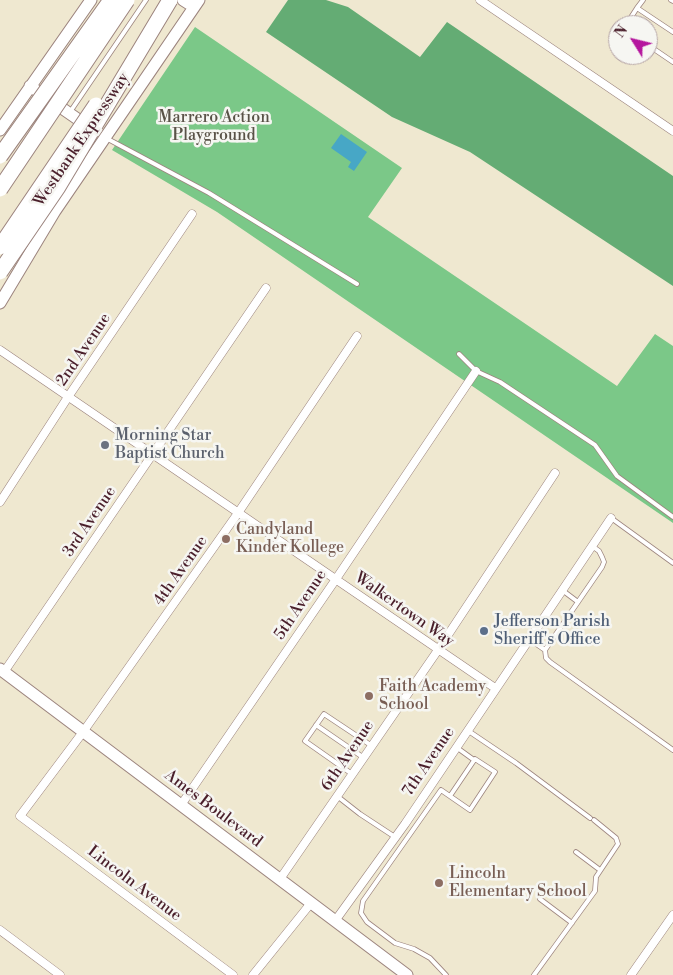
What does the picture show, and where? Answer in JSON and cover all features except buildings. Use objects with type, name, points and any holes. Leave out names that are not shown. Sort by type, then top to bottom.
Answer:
[{"type":"highway","points":[[0,156],[111,0]]},
{"type":"highway","points":[[0,189],[126,0]]},
{"type":"highway","points":[[0,272],[58,187],[169,0]]},
{"type":"highway","name":"Westbank Expressway","points":[[0,246],[169,0]]},
{"type":"main road","points":[[0,130],[91,0]]},
{"type":"main road","points":[[184,0],[197,4]]},
{"type":"main road","name":"Westbank Expressway","points":[[0,303],[55,211],[197,4]]},
{"type":"main road","points":[[30,86],[105,137]]},
{"type":"main road","name":"Ames Boulevard","points":[[2,670],[407,975]]},
{"type":"street","points":[[480,0],[673,131]]},
{"type":"street","name":"2nd Avenue","points":[[0,502],[68,397],[192,214]]},
{"type":"street","name":"3rd Avenue","points":[[2,670],[266,288]]},
{"type":"street","name":"4th Avenue","points":[[20,816],[83,732],[238,513],[357,336]]},
{"type":"street","name":"Walkertown Way","points":[[0,350],[495,688]]},
{"type":"street","name":"5th Avenue","points":[[181,805],[476,371]]},
{"type":"street","name":"6th Avenue","points":[[280,879],[438,650],[555,473]]},
{"type":"street","name":"7th Avenue","points":[[335,921],[432,784],[611,518]]},
{"type":"street","name":"Lincoln Avenue","points":[[20,816],[233,975]]},
{"type":"street","points":[[253,975],[312,903]]},
{"type":"street","points":[[631,975],[672,920]]},
{"type":"street","points":[[0,930],[60,975]]},
{"type":"lane","points":[[69,113],[146,0]]},
{"type":"lane","points":[[633,15],[643,0]]},
{"type":"lane","points":[[638,8],[673,32]]},
{"type":"lane","points":[[658,52],[673,62]]},
{"type":"lane","points":[[105,137],[209,193],[356,284]]},
{"type":"lane","points":[[460,354],[476,371],[500,382],[594,445],[617,476],[673,517]]},
{"type":"lane","points":[[611,518],[673,563]]},
{"type":"lane","points":[[592,546],[599,551],[604,562],[545,650],[546,658],[673,750]]},
{"type":"lane","points":[[562,590],[578,602]]},
{"type":"lane","points":[[529,639],[545,650]]},
{"type":"lane","points":[[352,774],[305,741],[316,725],[324,714],[372,746]]},
{"type":"lane","points":[[316,725],[364,758]]},
{"type":"lane","points":[[467,730],[516,763],[592,819],[616,838],[618,844],[596,877],[595,891],[534,975]]},
{"type":"lane","points":[[432,784],[470,810],[495,772],[456,748]]},
{"type":"lane","points":[[450,796],[474,760]]},
{"type":"lane","points":[[441,790],[363,901],[361,913],[367,922],[395,942],[414,949],[430,958],[446,975]]},
{"type":"lane","points":[[338,796],[395,838]]},
{"type":"lane","points":[[576,852],[600,870]]},
{"type":"lane","points":[[540,900],[572,923]]},
{"type":"green space","points":[[288,0],[326,0],[348,7],[420,57],[447,22],[673,176],[673,286],[470,152],[392,117],[266,32]]},
{"type":"green space","name":"Marrero Action Playground","points":[[195,27],[402,168],[368,217],[617,386],[655,334],[673,346],[673,523],[217,212],[112,150]]},
{"type":"water","points":[[341,134],[367,152],[354,171],[348,167],[351,162],[331,148]]},
{"type":"place","name":"Morning Star Baptist Church","points":[[105,445]]},
{"type":"place","name":"Candyland Kinder Kollege","points":[[226,539]]},
{"type":"place","name":"Jefferson Parish Sheriff's Office","points":[[484,631]]},
{"type":"place","name":"Faith Academy School","points":[[369,696]]},
{"type":"place","name":"Lincoln Elementary School","points":[[439,883]]}]
